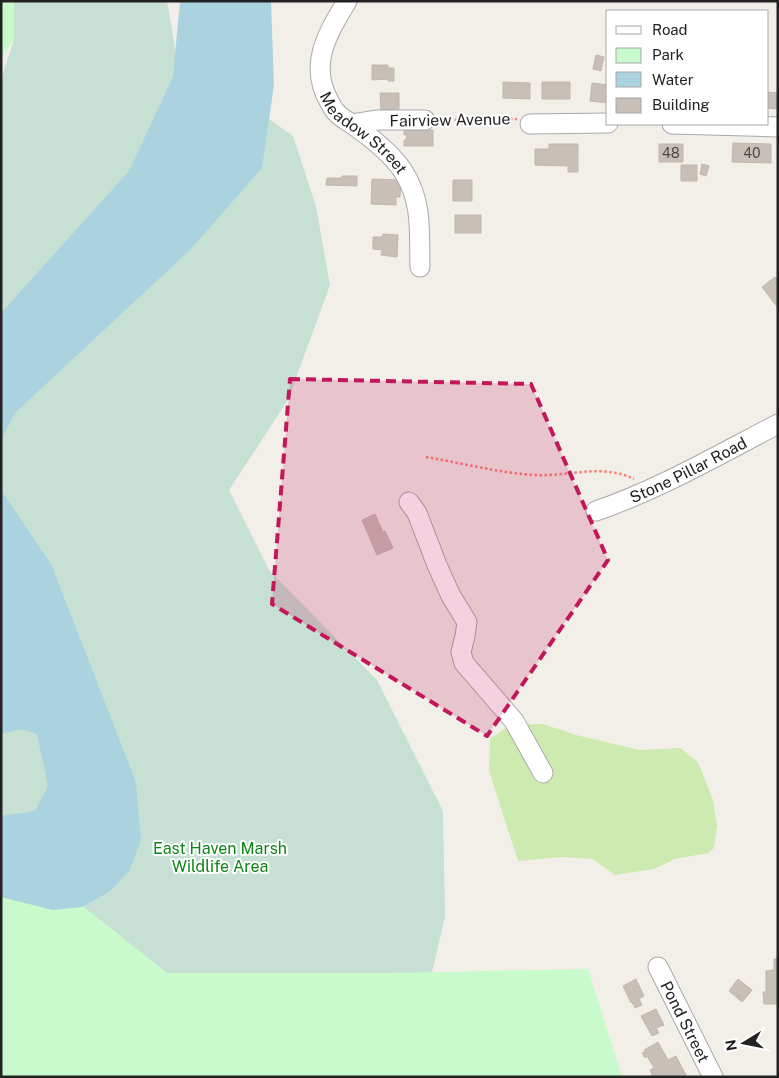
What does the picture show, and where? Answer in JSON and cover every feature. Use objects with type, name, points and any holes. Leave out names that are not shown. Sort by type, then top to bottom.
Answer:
[{"type":"street","name":"Meadow Street","points":[[347,1],[324,44],[320,61],[323,91],[336,113],[369,136],[403,170],[413,191],[418,208],[420,267]]},
{"type":"street","name":"Fairview Avenue","points":[[352,124],[378,120],[425,120]]},
{"type":"street","name":"Fairview Avenue","points":[[530,124],[606,123]]},
{"type":"street","points":[[707,125],[778,127]]},
{"type":"street","name":"Stone Pillar Road","points":[[596,511],[624,502],[676,478],[778,424]]},
{"type":"street","points":[[408,502],[417,514],[436,565],[451,596],[467,622],[461,652],[464,664],[514,721],[543,773]]},
{"type":"street","name":"Pond Street","points":[[658,966],[713,1077]]},
{"type":"path","name":"Fairview Avenue","points":[[425,120],[518,119],[530,124]]},
{"type":"path","points":[[426,457],[511,473],[538,476],[608,471],[632,478],[646,491]]},
{"type":"highlighted area","points":[[290,379],[531,384],[608,560],[487,736],[272,604]]},
{"type":"green space","points":[[1,1],[14,1],[14,39],[1,59]]},
{"type":"green space","name":"East Haven Marsh Wildlife Area","points":[[14,1],[167,1],[176,53],[293,136],[316,206],[330,285],[288,400],[229,490],[269,570],[377,680],[443,811],[445,917],[407,1077],[25,1077],[1,1073],[1,80],[14,39]]},
{"type":"green space","points":[[543,724],[576,735],[640,750],[680,748],[698,762],[713,800],[717,825],[714,848],[708,853],[675,859],[654,869],[615,875],[593,859],[562,857],[518,861],[489,771],[490,739],[510,725]]},
{"type":"green space","points":[[1,884],[60,888],[167,973],[391,973],[588,969],[622,1077],[1,1077]]},
{"type":"water","points":[[180,1],[271,1],[274,85],[262,168],[191,249],[15,413],[1,440],[1,313],[129,171],[173,77]]},
{"type":"water","points":[[1,485],[3,493],[51,564],[136,782],[141,840],[130,870],[109,892],[82,907],[53,910],[1,897],[1,816],[35,811],[48,786],[37,734],[21,729],[1,734]]},
{"type":"building","points":[[596,55],[604,57],[601,71],[593,69]]},
{"type":"building","points":[[372,65],[388,65],[388,68],[394,68],[394,81],[388,81],[388,79],[372,80]]},
{"type":"building","points":[[503,82],[530,83],[530,99],[503,98]]},
{"type":"building","points":[[542,82],[570,82],[570,99],[542,99]]},
{"type":"building","points":[[592,83],[606,85],[606,103],[590,101]]},
{"type":"building","points":[[769,92],[778,93],[778,109],[769,108]]},
{"type":"building","points":[[380,93],[399,93],[399,109],[381,110]]},
{"type":"building","points":[[404,130],[433,130],[433,146],[404,146],[404,140],[406,140],[407,135],[404,135]]},
{"type":"building","points":[[733,143],[771,144],[771,163],[732,162]]},
{"type":"building","points":[[549,144],[578,144],[578,172],[568,172],[568,166],[535,165],[535,149],[549,149]]},
{"type":"building","points":[[659,144],[683,144],[683,162],[659,162]]},
{"type":"building","points":[[702,164],[709,166],[706,176],[700,174]]},
{"type":"building","points":[[681,165],[697,165],[697,181],[681,181]]},
{"type":"building","points":[[342,176],[357,176],[357,186],[326,185],[327,178],[342,178]]},
{"type":"building","points":[[372,179],[401,180],[400,197],[396,197],[396,205],[371,204]]},
{"type":"building","points":[[453,180],[472,180],[472,201],[453,201]]},
{"type":"building","points":[[455,215],[481,215],[481,233],[455,233]]},
{"type":"building","points":[[383,234],[398,235],[397,257],[381,255],[382,250],[373,249],[373,237],[382,237]]},
{"type":"building","points":[[775,277],[778,280],[778,308],[762,287]]},
{"type":"building","points":[[375,514],[393,548],[377,555],[362,520]]},
{"type":"building","points":[[774,959],[778,959],[778,1004],[764,1004],[763,992],[766,992],[766,971],[774,970]]},
{"type":"building","points":[[636,979],[644,996],[639,999],[642,1005],[635,1008],[623,986]]},
{"type":"building","points":[[738,979],[752,990],[742,1002],[729,991]]},
{"type":"building","points":[[656,1009],[664,1025],[656,1028],[659,1033],[652,1036],[641,1016]]},
{"type":"building","points":[[658,1042],[668,1060],[676,1056],[687,1077],[653,1077],[650,1070],[654,1068],[647,1056],[645,1058],[642,1053]]}]
